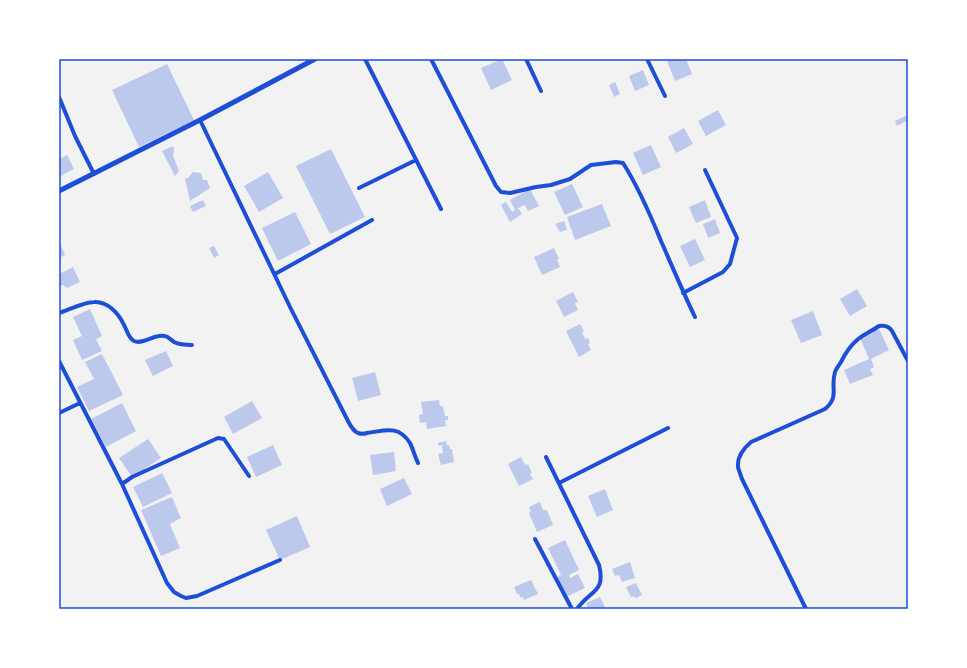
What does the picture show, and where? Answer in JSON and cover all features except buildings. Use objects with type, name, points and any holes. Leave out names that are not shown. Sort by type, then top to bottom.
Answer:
[{"type":"street","points":[[59,191],[200,120],[316,59]]},
{"type":"street","points":[[365,59],[441,209]]},
{"type":"street","points":[[431,59],[496,186],[501,192],[510,193],[551,185],[570,179],[591,165],[616,162],[623,164],[631,175],[646,203],[683,293],[695,317]]},
{"type":"street","points":[[526,59],[541,91]]},
{"type":"street","points":[[647,59],[665,96]]},
{"type":"street","points":[[59,97],[75,136],[94,174]]},
{"type":"street","points":[[200,120],[348,421],[357,433],[362,434],[383,430],[398,432],[410,443],[418,463]]},
{"type":"street","points":[[359,188],[416,160]]},
{"type":"street","points":[[683,293],[723,272],[730,264],[737,238],[705,170]]},
{"type":"street","points":[[275,274],[372,220]]},
{"type":"street","points":[[59,313],[90,302],[96,302],[109,306],[117,313],[129,336],[134,341],[139,342],[162,335],[175,342],[192,345]]},
{"type":"street","points":[[806,609],[742,480],[738,467],[740,457],[745,448],[751,442],[824,410],[830,405],[834,396],[835,372],[845,354],[856,341],[879,326],[882,325],[889,327],[908,361]]},
{"type":"street","points":[[59,361],[122,484],[167,583],[174,592],[186,598],[197,596],[280,560]]},
{"type":"street","points":[[59,413],[80,403]]},
{"type":"street","points":[[559,483],[668,428]]},
{"type":"street","points":[[122,484],[132,477],[218,438],[224,439],[249,476]]},
{"type":"street","points":[[546,457],[601,574],[599,586],[577,609]]},
{"type":"street","points":[[535,539],[572,609]]}]
